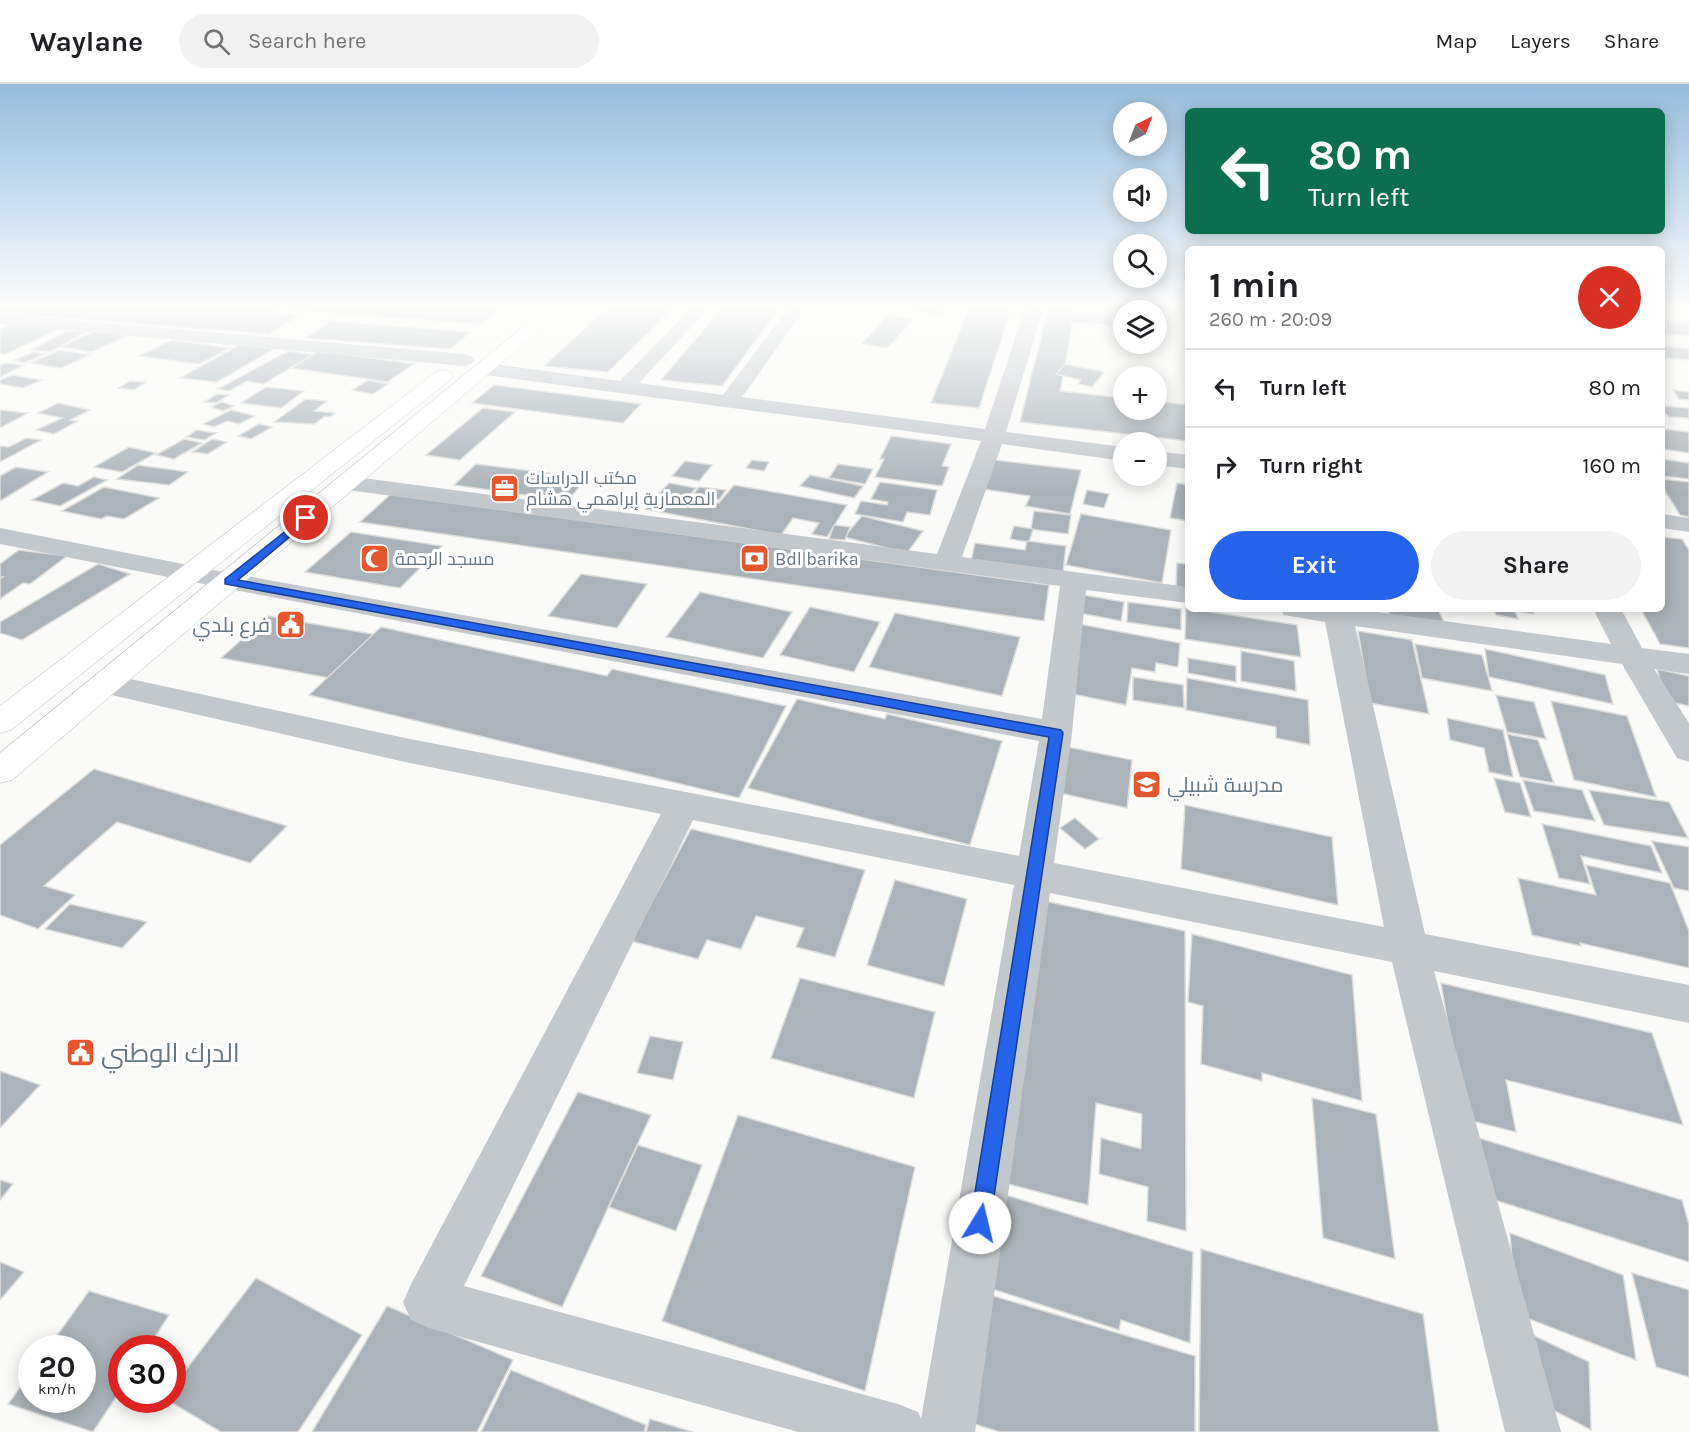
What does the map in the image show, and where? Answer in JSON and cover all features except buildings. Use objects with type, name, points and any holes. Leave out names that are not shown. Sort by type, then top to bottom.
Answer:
[{"type":"main road","points":[[0,722],[188,573],[468,369]]},
{"type":"main road","points":[[0,771],[348,483],[470,369]]},
{"type":"street","points":[[505,369],[624,388],[1113,453]]},
{"type":"street","points":[[624,388],[642,369]]},
{"type":"street","points":[[728,402],[752,369]]},
{"type":"street","points":[[947,563],[993,438],[1015,369]]},
{"type":"street","points":[[1167,459],[1185,462]]},
{"type":"street","points":[[348,483],[1185,595]]},
{"type":"street","points":[[1665,520],[1689,525]]},
{"type":"street","points":[[0,536],[229,581],[1056,733]]},
{"type":"street","points":[[947,1432],[1056,733],[1074,579]]},
{"type":"street","points":[[1316,612],[1689,664]]},
{"type":"street","points":[[1609,612],[1631,655],[1689,750]]},
{"type":"street","points":[[1338,615],[1408,947],[1533,1432]]},
{"type":"street","points":[[107,684],[405,750],[1689,1004]]},
{"type":"street","points":[[683,805],[429,1302],[898,1432]]},
{"type":"place","name":"مكتب الدراسات المعمارية إبراهمي هشام","points":[[505,488]]},
{"type":"place","name":"مسجد الرحمة","points":[[374,559]]},
{"type":"place","name":"Bdl barika","points":[[754,559]]},
{"type":"place","name":"فرع بلدي","points":[[291,625]]},
{"type":"place","name":"مدرسة شبيلي","points":[[1146,785]]},
{"type":"place","name":"الدرك الوطني","points":[[80,1053]]},
{"type":"route","points":[[306,518],[229,581],[1056,733],[980,1223]]}]
